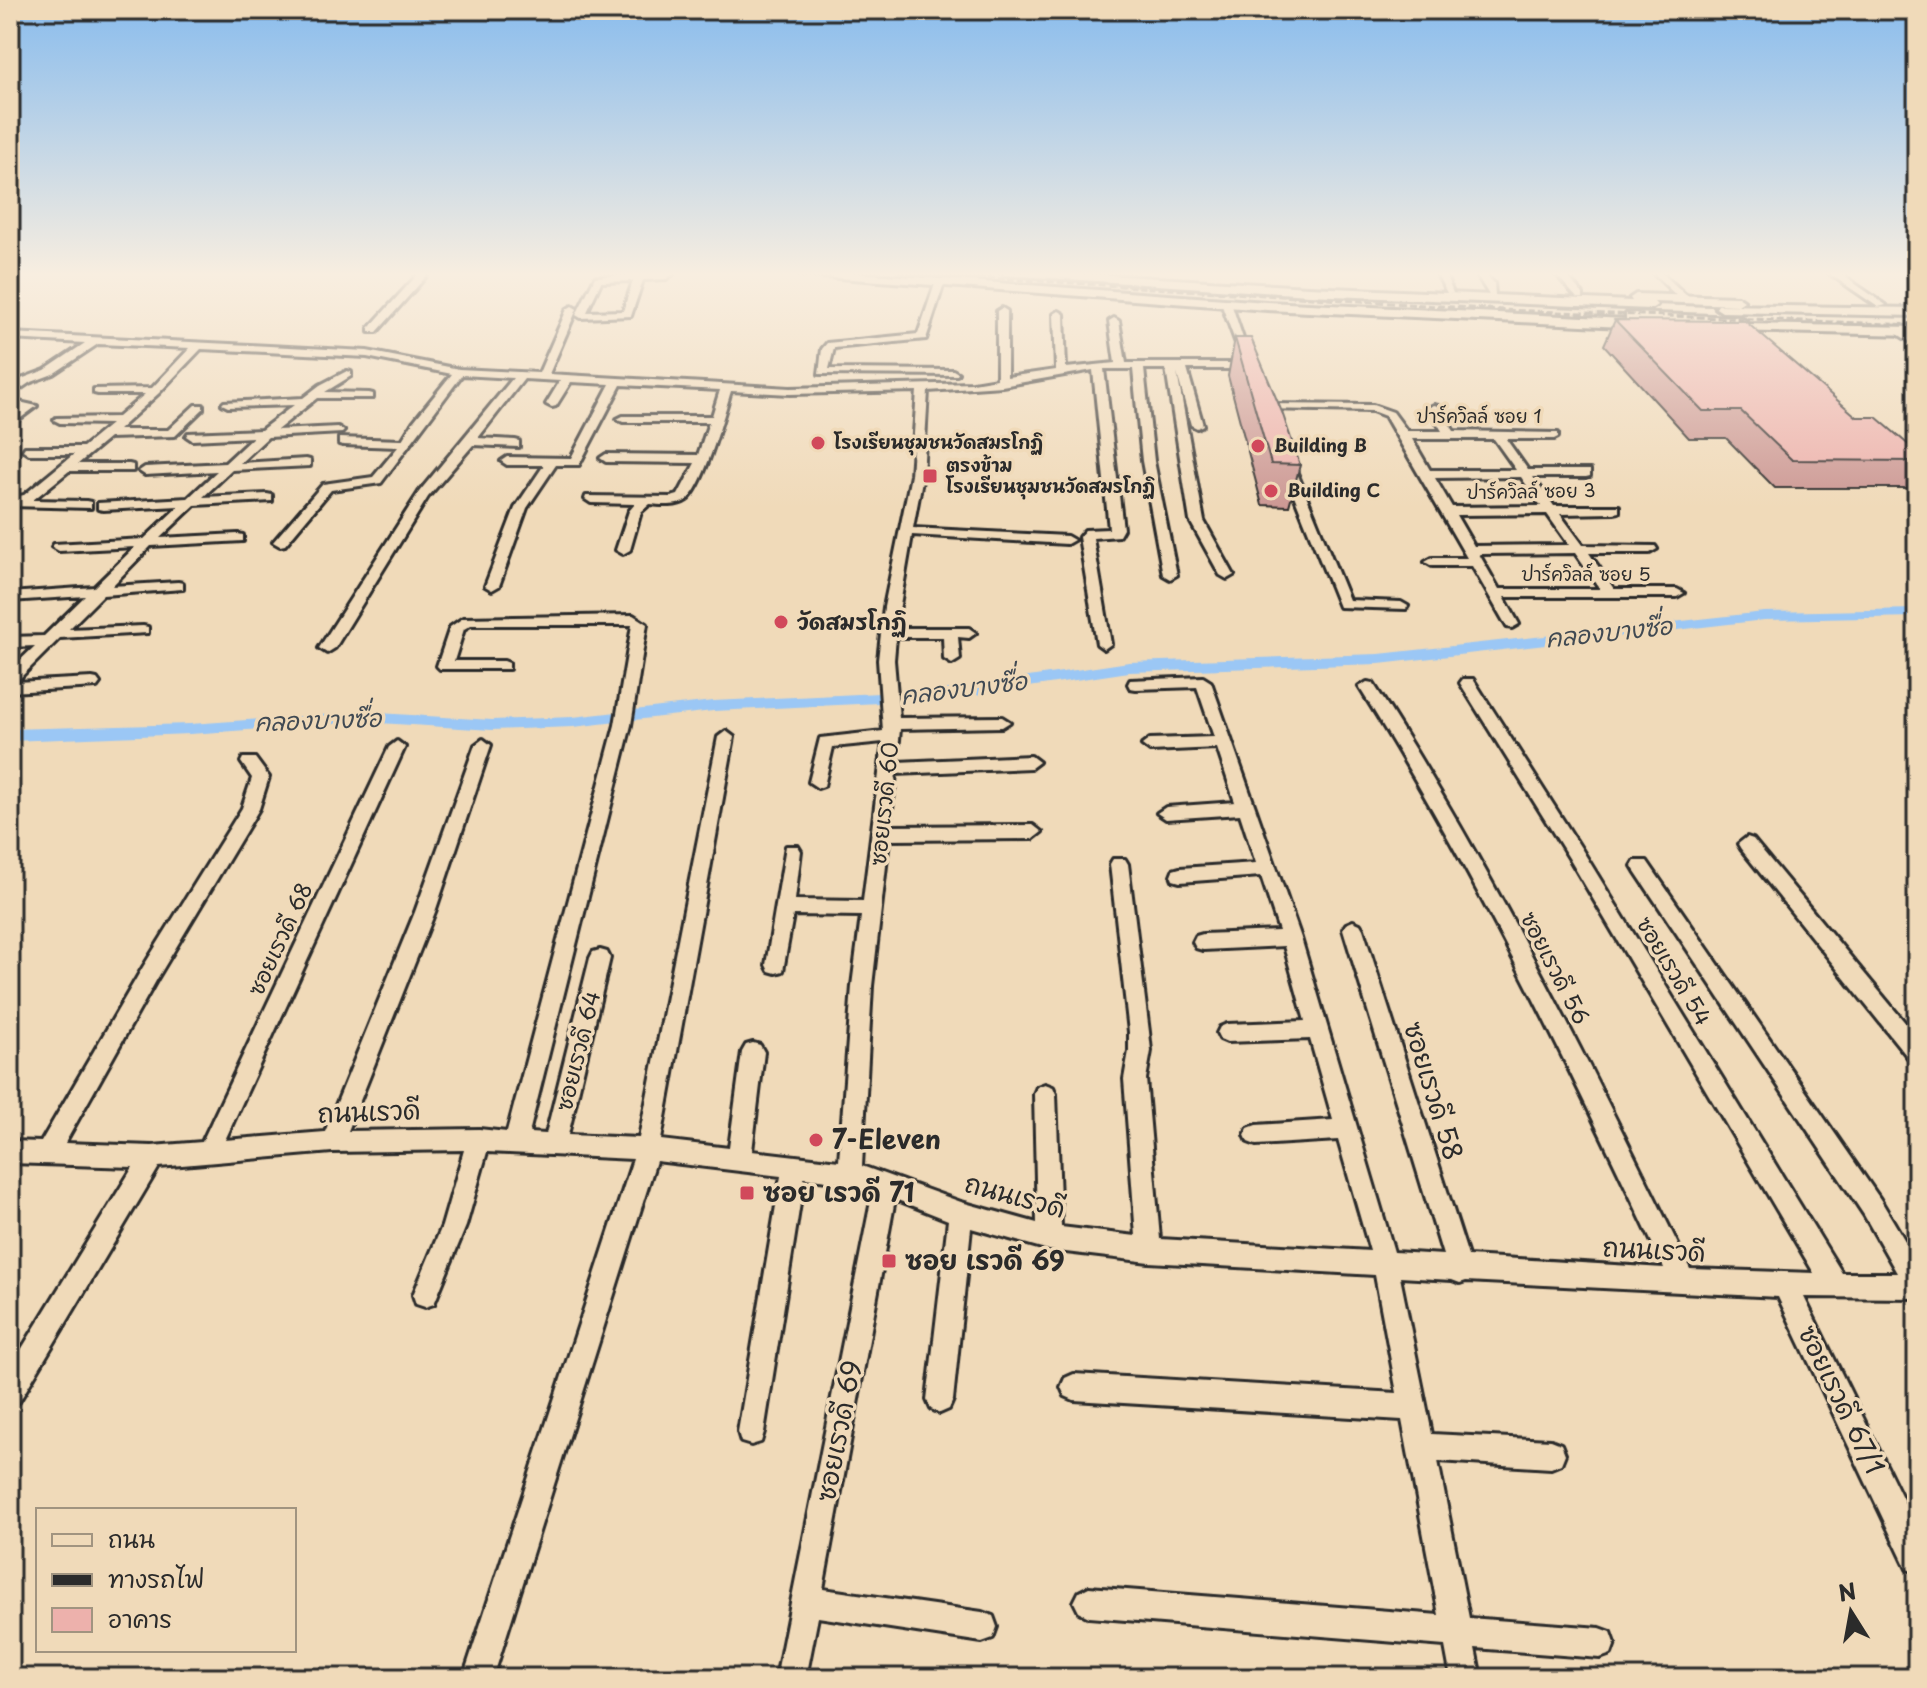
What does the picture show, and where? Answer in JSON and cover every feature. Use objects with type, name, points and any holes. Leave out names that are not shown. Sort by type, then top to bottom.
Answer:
[{"type":"street","points":[[10,393],[25,381],[49,372],[81,351]]},
{"type":"street","points":[[14,502],[28,498],[121,421],[194,351]]},
{"type":"street","points":[[313,351],[367,354],[459,372],[790,391],[923,389],[1002,383],[1061,370],[1098,366],[1249,366]]},
{"type":"street","points":[[543,376],[554,351]]},
{"type":"street","points":[[827,351],[823,372],[953,373]]},
{"type":"street","points":[[1002,351],[1002,383]]},
{"type":"street","points":[[1060,351],[1061,370]]},
{"type":"street","points":[[1119,351],[1121,366]]},
{"type":"street","points":[[1243,351],[1255,379]]},
{"type":"street","points":[[10,679],[147,543],[265,433],[317,395],[335,388],[367,354]]},
{"type":"street","points":[[1098,366],[1116,529],[1114,533],[1090,533],[1086,537],[1104,644]]},
{"type":"street","points":[[1138,366],[1148,461],[1170,575]]},
{"type":"street","points":[[1176,366],[1197,425]]},
{"type":"street","points":[[1176,366],[1185,463],[1197,521],[1207,544],[1219,558],[1227,575]]},
{"type":"street","points":[[280,542],[327,487],[377,480],[459,372]]},
{"type":"street","points":[[327,648],[423,495],[521,376]]},
{"type":"street","points":[[552,404],[568,377]]},
{"type":"street","points":[[507,461],[575,462],[618,379]]},
{"type":"street","points":[[591,499],[646,501],[681,498],[703,459],[727,386]]},
{"type":"street","name":"ซอยเรวดี 60","points":[[850,1173],[857,1039],[883,833],[892,730],[889,632],[904,531],[917,475],[923,389]]},
{"type":"street","points":[[98,391],[155,391]]},
{"type":"street","points":[[1261,393],[1268,413],[1373,408],[1389,414],[1427,474],[1512,624]]},
{"type":"street","points":[[228,404],[317,395],[369,396]]},
{"type":"street","points":[[10,403],[31,406],[10,423]]},
{"type":"street","points":[[105,434],[171,434],[199,407]]},
{"type":"street","points":[[1434,408],[1450,435]]},
{"type":"street","points":[[623,419],[716,419]]},
{"type":"street","points":[[60,420],[121,421]]},
{"type":"street","points":[[192,436],[265,433],[340,436],[407,444]]},
{"type":"street","name":"ปาร์ควิลล์ ซอย 1","points":[[1404,435],[1554,435]]},
{"type":"street","points":[[1497,435],[1610,593]]},
{"type":"street","points":[[470,441],[515,444]]},
{"type":"street","points":[[1280,445],[1344,604],[1401,606]]},
{"type":"street","points":[[29,450],[84,451]]},
{"type":"street","points":[[606,458],[703,459]]},
{"type":"street","points":[[145,471],[306,463]]},
{"type":"street","points":[[492,586],[521,508],[551,464]]},
{"type":"street","points":[[64,467],[129,468]]},
{"type":"street","points":[[1427,474],[1586,473]]},
{"type":"street","points":[[103,506],[267,498]]},
{"type":"street","points":[[623,550],[635,511],[646,501]]},
{"type":"street","points":[[14,502],[86,505]]},
{"type":"street","name":"ปาร์ควิลล์ ซอย 3","points":[[1448,511],[1614,509]]},
{"type":"street","points":[[904,531],[1067,540]]},
{"type":"street","points":[[59,547],[238,538]]},
{"type":"street","points":[[1432,562],[1579,549],[1650,549]]},
{"type":"street","points":[[10,597],[178,586]]},
{"type":"street","name":"ปาร์ควิลล์ ซอย 5","points":[[1495,593],[1677,593]]},
{"type":"street","points":[[504,666],[445,666],[457,627],[468,621],[633,619],[640,624],[623,725],[516,1141]]},
{"type":"street","points":[[10,642],[143,630]]},
{"type":"street","points":[[889,632],[969,633]]},
{"type":"street","points":[[950,633],[952,659]]},
{"type":"street","points":[[1136,684],[1203,682],[1291,938],[1385,1262],[1466,1678]]},
{"type":"street","points":[[10,687],[92,683]]},
{"type":"street","name":"ซอยเรวดี 54","points":[[1468,683],[1583,866],[1836,1286]]},
{"type":"street","name":"ซอยเรวดี 56","points":[[1367,687],[1410,754],[1523,954],[1683,1281]]},
{"type":"street","points":[[818,782],[826,742],[892,730],[1002,722]]},
{"type":"street","points":[[478,1678],[648,1149],[726,737]]},
{"type":"street","points":[[1150,745],[1224,742]]},
{"type":"street","points":[[332,1142],[425,912],[483,745]]},
{"type":"street","name":"ซอยเรวดี 68","points":[[208,1153],[397,747]]},
{"type":"street","points":[[47,1154],[150,973],[250,809],[261,777],[249,762]]},
{"type":"street","points":[[889,768],[1031,762]]},
{"type":"street","points":[[1166,813],[1246,807]]},
{"type":"street","points":[[883,833],[1033,832]]},
{"type":"street","points":[[1747,844],[1917,1053]]},
{"type":"street","points":[[776,965],[792,851]]},
{"type":"street","points":[[1119,864],[1139,1032],[1140,1051],[1135,1079],[1149,1250]]},
{"type":"street","points":[[1641,866],[1872,1207],[1917,1285]]},
{"type":"street","points":[[1180,875],[1267,869]]},
{"type":"street","points":[[784,907],[873,909]]},
{"type":"street","name":"ซอยเรวดี 58","points":[[1353,929],[1460,1271]]},
{"type":"street","points":[[1203,942],[1291,938]]},
{"type":"street","name":"ซอยเรวดี 64","points":[[555,1144],[600,958]]},
{"type":"street","points":[[1227,1033],[1317,1030]]},
{"type":"street","points":[[739,1161],[753,1052]]},
{"type":"street","points":[[1045,1094],[1049,1238]]},
{"type":"street","points":[[1256,1135],[1347,1129]]},
{"type":"street","points":[[425,1295],[454,1226],[479,1139]]},
{"type":"street","name":"ถนนเรวดี","points":[[10,1152],[152,1157],[332,1142],[479,1139],[648,1149],[850,1173],[961,1214],[1049,1238],[1149,1250],[1385,1262],[1460,1271],[1785,1285],[1917,1285]]},
{"type":"street","points":[[10,1393],[152,1157]]},
{"type":"street","points":[[751,1432],[794,1166]]},
{"type":"street","name":"ซอยเรวดี 69","points":[[791,1678],[886,1184]]},
{"type":"street","points":[[940,1400],[961,1214]]},
{"type":"street","name":"ซอยเรวดี 67/1","points":[[1785,1285],[1917,1559]]},
{"type":"street","points":[[1074,1387],[1413,1407]]},
{"type":"street","points":[[1421,1447],[1551,1454]]},
{"type":"street","points":[[806,1601],[982,1627]]},
{"type":"street","points":[[1089,1602],[1600,1643]]},
{"type":"building","points":[[1239,351],[1256,351],[1300,465],[1271,464]]},
{"type":"building","points":[[1645,351],[1780,351],[1857,417],[1876,417],[1917,452],[1917,461],[1792,460],[1741,411],[1703,411]]},
{"type":"waterway","name":"คลองบางซื่อ","points":[[10,735],[190,729],[363,717],[492,725],[573,722],[713,706],[943,695],[1129,667],[1379,659],[1764,616],[1917,613]]},
{"type":"place","name":"โรงเรียนชุมชนวัดสมรโกฏิ","points":[[818,443]]},
{"type":"place","name":"Building B","points":[[1258,446]]},
{"type":"place","name":"ตรงข้าม โรงเรียนชุมชนวัดสมรโกฏิ","points":[[930,476]]},
{"type":"place","name":"Building C","points":[[1271,491]]},
{"type":"place","name":"วัดสมรโกฏิ","points":[[781,622]]},
{"type":"place","name":"7-Eleven","points":[[816,1140]]},
{"type":"place","name":"ซอย เรวดี 71","points":[[747,1193]]},
{"type":"place","name":"ซอย เรวดี 69","points":[[889,1261]]}]
